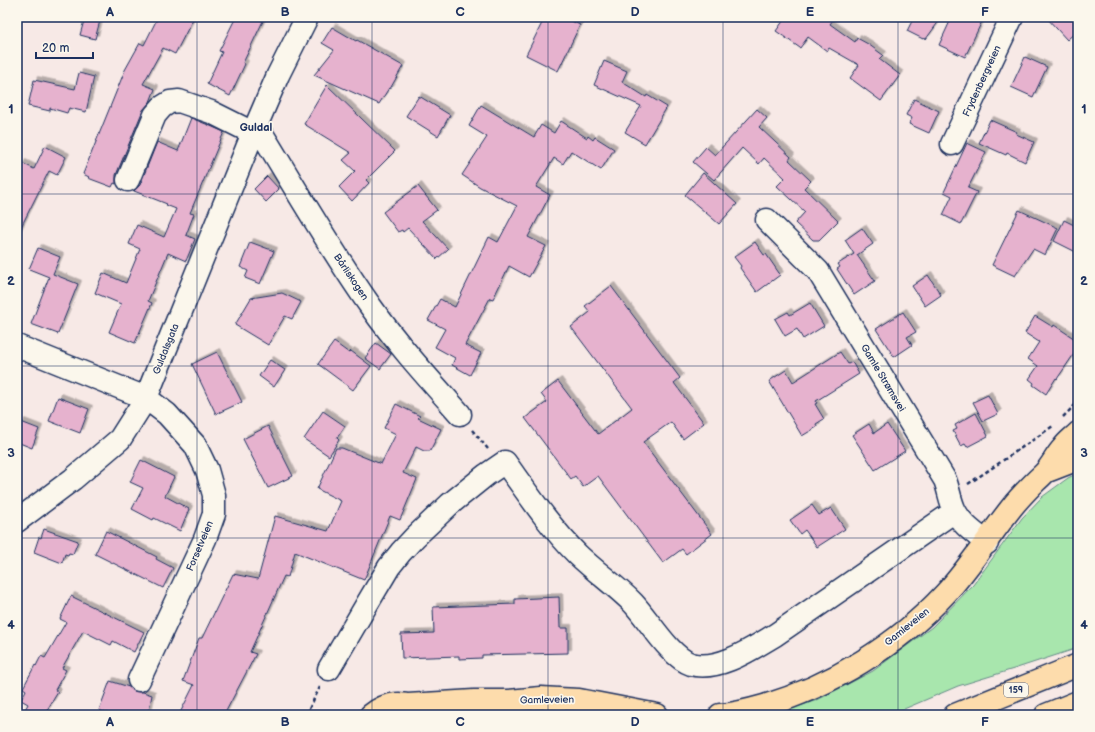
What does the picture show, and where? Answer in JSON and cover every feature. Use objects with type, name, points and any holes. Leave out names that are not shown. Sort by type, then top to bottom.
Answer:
[{"type":"main road","name":"Gamleveien","points":[[720,715],[758,708],[805,691],[848,669],[900,635],[945,594],[987,543],[1003,519],[1023,494],[1047,471],[1062,448],[1078,433]]},
{"type":"main road","name":"Gamleveien","points":[[1047,471],[1078,459]]},
{"type":"main road","name":"159","points":[[955,715],[1078,665]]},
{"type":"main road","name":"Gamleveien","points":[[371,715],[379,708],[398,704],[416,710],[474,701],[508,701],[541,698],[580,700],[657,715]]},
{"type":"main road","name":"Gamleveien","points":[[481,715],[508,701]]},
{"type":"main road","points":[[1046,715],[1078,702]]},
{"type":"street","name":"Guldalsgata","points":[[17,521],[73,479],[120,438],[146,398],[278,75],[307,17]]},
{"type":"street","name":"Frydenbergveien","points":[[952,144],[1012,17]]},
{"type":"street","points":[[128,180],[155,115],[162,107],[170,102],[179,101],[211,112],[254,132]]},
{"type":"street","name":"Bårliskogen","points":[[254,132],[264,137],[340,262],[372,308],[407,354],[460,414]]},
{"type":"street","name":"Gamle Strømsvei","points":[[766,220],[818,271],[945,480],[955,511],[966,526],[987,543]]},
{"type":"street","name":"Forsetveien","points":[[17,346],[146,398],[167,414],[195,445],[207,470],[214,495],[214,514],[205,539],[139,680]]},
{"type":"street","points":[[329,669],[385,573],[401,552],[450,504],[505,462],[538,508],[578,554],[634,604],[677,656],[692,664],[713,664],[725,661],[754,648],[955,511]]},
{"type":"path","points":[[460,414],[501,465]]},
{"type":"path","points":[[306,715],[329,669]]},
{"type":"green space","points":[[1078,473],[1078,648],[958,686],[890,715],[773,715],[817,700],[873,671],[932,627],[973,585],[1022,518],[1042,497],[1068,478]]},
{"type":"building","points":[[85,17],[101,17],[95,39],[80,35]]},
{"type":"building","points":[[158,17],[194,17],[175,54],[163,48],[143,84],[155,89],[150,102],[143,110],[116,175],[116,184],[114,183],[112,187],[88,178],[89,177],[83,174],[125,70],[140,43],[144,45]]},
{"type":"building","points":[[236,17],[254,17],[263,21],[243,63],[245,64],[230,96],[207,84],[222,52],[219,51]]},
{"type":"building","points":[[545,17],[563,17],[580,25],[558,71],[526,55]]},
{"type":"building","points":[[786,17],[835,17],[830,24],[855,42],[857,38],[868,44],[883,55],[879,59],[900,75],[881,101],[850,78],[859,65],[829,48],[827,51],[808,37],[800,48],[776,31]]},
{"type":"building","points":[[914,17],[942,17],[926,39],[923,39],[907,31]]},
{"type":"building","points":[[952,17],[984,17],[965,57],[939,45]]},
{"type":"building","points":[[1046,17],[1078,17],[1078,30],[1067,40]]},
{"type":"building","points":[[332,27],[403,66],[390,89],[389,88],[379,104],[314,75],[334,50],[322,43]]},
{"type":"building","points":[[1025,57],[1047,67],[1033,97],[1011,87]]},
{"type":"building","points":[[604,61],[627,71],[622,82],[646,97],[647,95],[667,107],[645,144],[625,132],[641,106],[594,85]]},
{"type":"building","points":[[79,73],[94,77],[86,112],[69,108],[67,113],[50,108],[50,111],[28,106],[34,80],[75,89]]},
{"type":"building","points":[[327,85],[395,151],[366,180],[369,183],[352,201],[339,187],[355,171],[343,160],[351,153],[304,124]]},
{"type":"building","points":[[419,96],[450,115],[438,136],[406,116]]},
{"type":"building","points":[[914,99],[939,111],[929,133],[909,124],[912,118],[906,115]]},
{"type":"building","points":[[481,105],[534,137],[541,125],[554,133],[561,121],[587,138],[588,136],[593,140],[595,137],[614,149],[601,170],[571,151],[563,164],[554,158],[536,187],[550,195],[528,237],[546,246],[529,277],[509,266],[493,299],[490,298],[465,345],[481,353],[470,375],[452,365],[455,358],[435,347],[445,329],[428,320],[440,299],[455,307],[489,237],[498,242],[517,206],[480,187],[462,175],[487,137],[469,126]]},
{"type":"building","points":[[757,109],[767,118],[759,127],[791,157],[789,160],[811,181],[804,188],[838,221],[819,240],[813,240],[795,223],[805,212],[777,186],[785,178],[764,158],[759,164],[742,148],[714,180],[693,162],[706,147],[715,155]]},
{"type":"building","points":[[191,118],[224,132],[190,213],[194,214],[186,235],[195,239],[186,261],[168,253],[148,301],[152,303],[135,343],[109,332],[121,304],[95,293],[103,273],[126,283],[140,249],[129,244],[137,225],[164,237],[176,209],[134,191],[140,185],[157,142],[178,151]]},
{"type":"building","points":[[990,120],[1017,132],[1016,134],[1034,142],[1025,162],[1007,153],[1006,155],[979,143]]},
{"type":"building","points":[[967,143],[986,152],[968,188],[977,192],[961,224],[943,215],[952,196],[944,192]]},
{"type":"building","points":[[45,146],[66,157],[57,175],[49,171],[17,235],[17,172],[22,163],[34,169]]},
{"type":"building","points":[[703,173],[737,204],[719,224],[685,195]]},
{"type":"building","points":[[267,176],[279,189],[266,202],[254,189]]},
{"type":"building","points":[[418,186],[437,210],[422,221],[448,249],[437,259],[408,228],[403,232],[402,230],[398,232],[383,212]]},
{"type":"building","points":[[1019,210],[1058,228],[1045,255],[1033,249],[1015,276],[992,265]]},
{"type":"building","points":[[1064,220],[1078,227],[1078,253],[1054,241]]},
{"type":"building","points":[[862,228],[873,244],[857,255],[875,281],[854,295],[837,269],[840,267],[838,264],[854,254],[845,240]]},
{"type":"building","points":[[250,242],[274,251],[260,284],[245,278],[248,271],[240,267]]},
{"type":"building","points":[[755,242],[764,255],[766,254],[780,275],[757,292],[734,257]]},
{"type":"building","points":[[38,248],[60,257],[53,274],[78,284],[58,334],[31,324],[49,277],[29,269]]},
{"type":"building","points":[[928,275],[941,295],[925,306],[912,286]]},
{"type":"building","points":[[611,286],[680,378],[674,383],[704,423],[683,439],[671,422],[643,442],[712,534],[686,554],[682,549],[663,563],[598,476],[583,487],[575,476],[571,479],[525,418],[547,402],[541,394],[558,381],[598,434],[632,408],[571,327],[590,312],[585,306]]},
{"type":"building","points":[[282,293],[301,302],[292,319],[285,316],[268,345],[235,325],[251,298]]},
{"type":"building","points":[[810,303],[824,326],[803,339],[797,329],[785,336],[775,319],[788,312],[790,315]]},
{"type":"building","points":[[903,312],[916,332],[907,337],[912,345],[894,357],[876,329]]},
{"type":"building","points":[[1035,316],[1053,327],[1054,325],[1078,341],[1078,348],[1046,394],[1033,385],[1034,383],[1029,379],[1038,366],[1028,359],[1039,342],[1025,333]]},
{"type":"building","points":[[334,342],[349,353],[351,351],[371,366],[353,390],[318,364]]},
{"type":"building","points":[[376,343],[391,354],[380,369],[365,358]]},
{"type":"building","points":[[217,352],[242,402],[216,414],[192,364]]},
{"type":"building","points":[[840,352],[848,364],[852,362],[859,374],[816,401],[817,403],[815,404],[824,419],[816,424],[817,427],[802,436],[769,381],[786,370],[793,382]]},
{"type":"building","points":[[270,360],[285,370],[274,387],[259,376]]},
{"type":"building","points":[[988,395],[998,414],[983,421],[973,402]]},
{"type":"building","points":[[58,397],[89,409],[80,433],[49,421]]},
{"type":"building","points":[[396,404],[420,416],[418,418],[441,429],[430,451],[424,451],[416,447],[403,473],[417,479],[400,520],[390,516],[364,580],[295,552],[288,577],[284,576],[250,652],[256,654],[224,715],[179,715],[194,685],[183,681],[199,638],[202,638],[233,574],[258,579],[275,516],[328,531],[341,501],[317,489],[336,448],[342,448],[381,464],[396,434],[384,428]]},
{"type":"building","points":[[323,411],[345,426],[337,438],[339,440],[329,456],[304,439]]},
{"type":"building","points":[[976,413],[988,436],[967,447],[965,444],[961,446],[953,431],[957,429],[955,425]]},
{"type":"building","points":[[21,422],[39,429],[32,448],[17,442],[17,432]]},
{"type":"building","points":[[869,424],[874,433],[887,424],[905,451],[875,470],[852,435]]},
{"type":"building","points":[[268,426],[293,476],[268,488],[243,439]]},
{"type":"building","points":[[141,460],[174,477],[165,496],[189,509],[180,531],[154,518],[153,520],[132,509],[143,488],[130,482]]},
{"type":"building","points":[[812,505],[819,515],[831,508],[845,529],[817,547],[805,530],[800,534],[790,520]]},
{"type":"building","points":[[44,529],[78,541],[73,554],[65,554],[62,563],[34,552],[39,537],[41,538]]},
{"type":"building","points":[[106,531],[157,557],[156,559],[173,568],[163,588],[95,554]]},
{"type":"building","points":[[71,596],[144,632],[134,652],[113,641],[111,645],[83,631],[62,668],[66,670],[55,690],[58,692],[44,715],[22,715],[28,704],[21,700],[26,690],[23,688],[35,665],[36,666],[41,656],[45,658],[66,622],[60,619]]},
{"type":"building","points":[[559,597],[560,628],[568,628],[568,653],[482,655],[482,658],[459,659],[459,656],[402,658],[401,634],[434,633],[433,607],[515,604],[515,599]]},
{"type":"building","points":[[110,681],[129,687],[134,691],[152,695],[148,715],[111,715],[99,710]]},
{"type":"district","name":"Guldal","points":[[256,127]]}]
